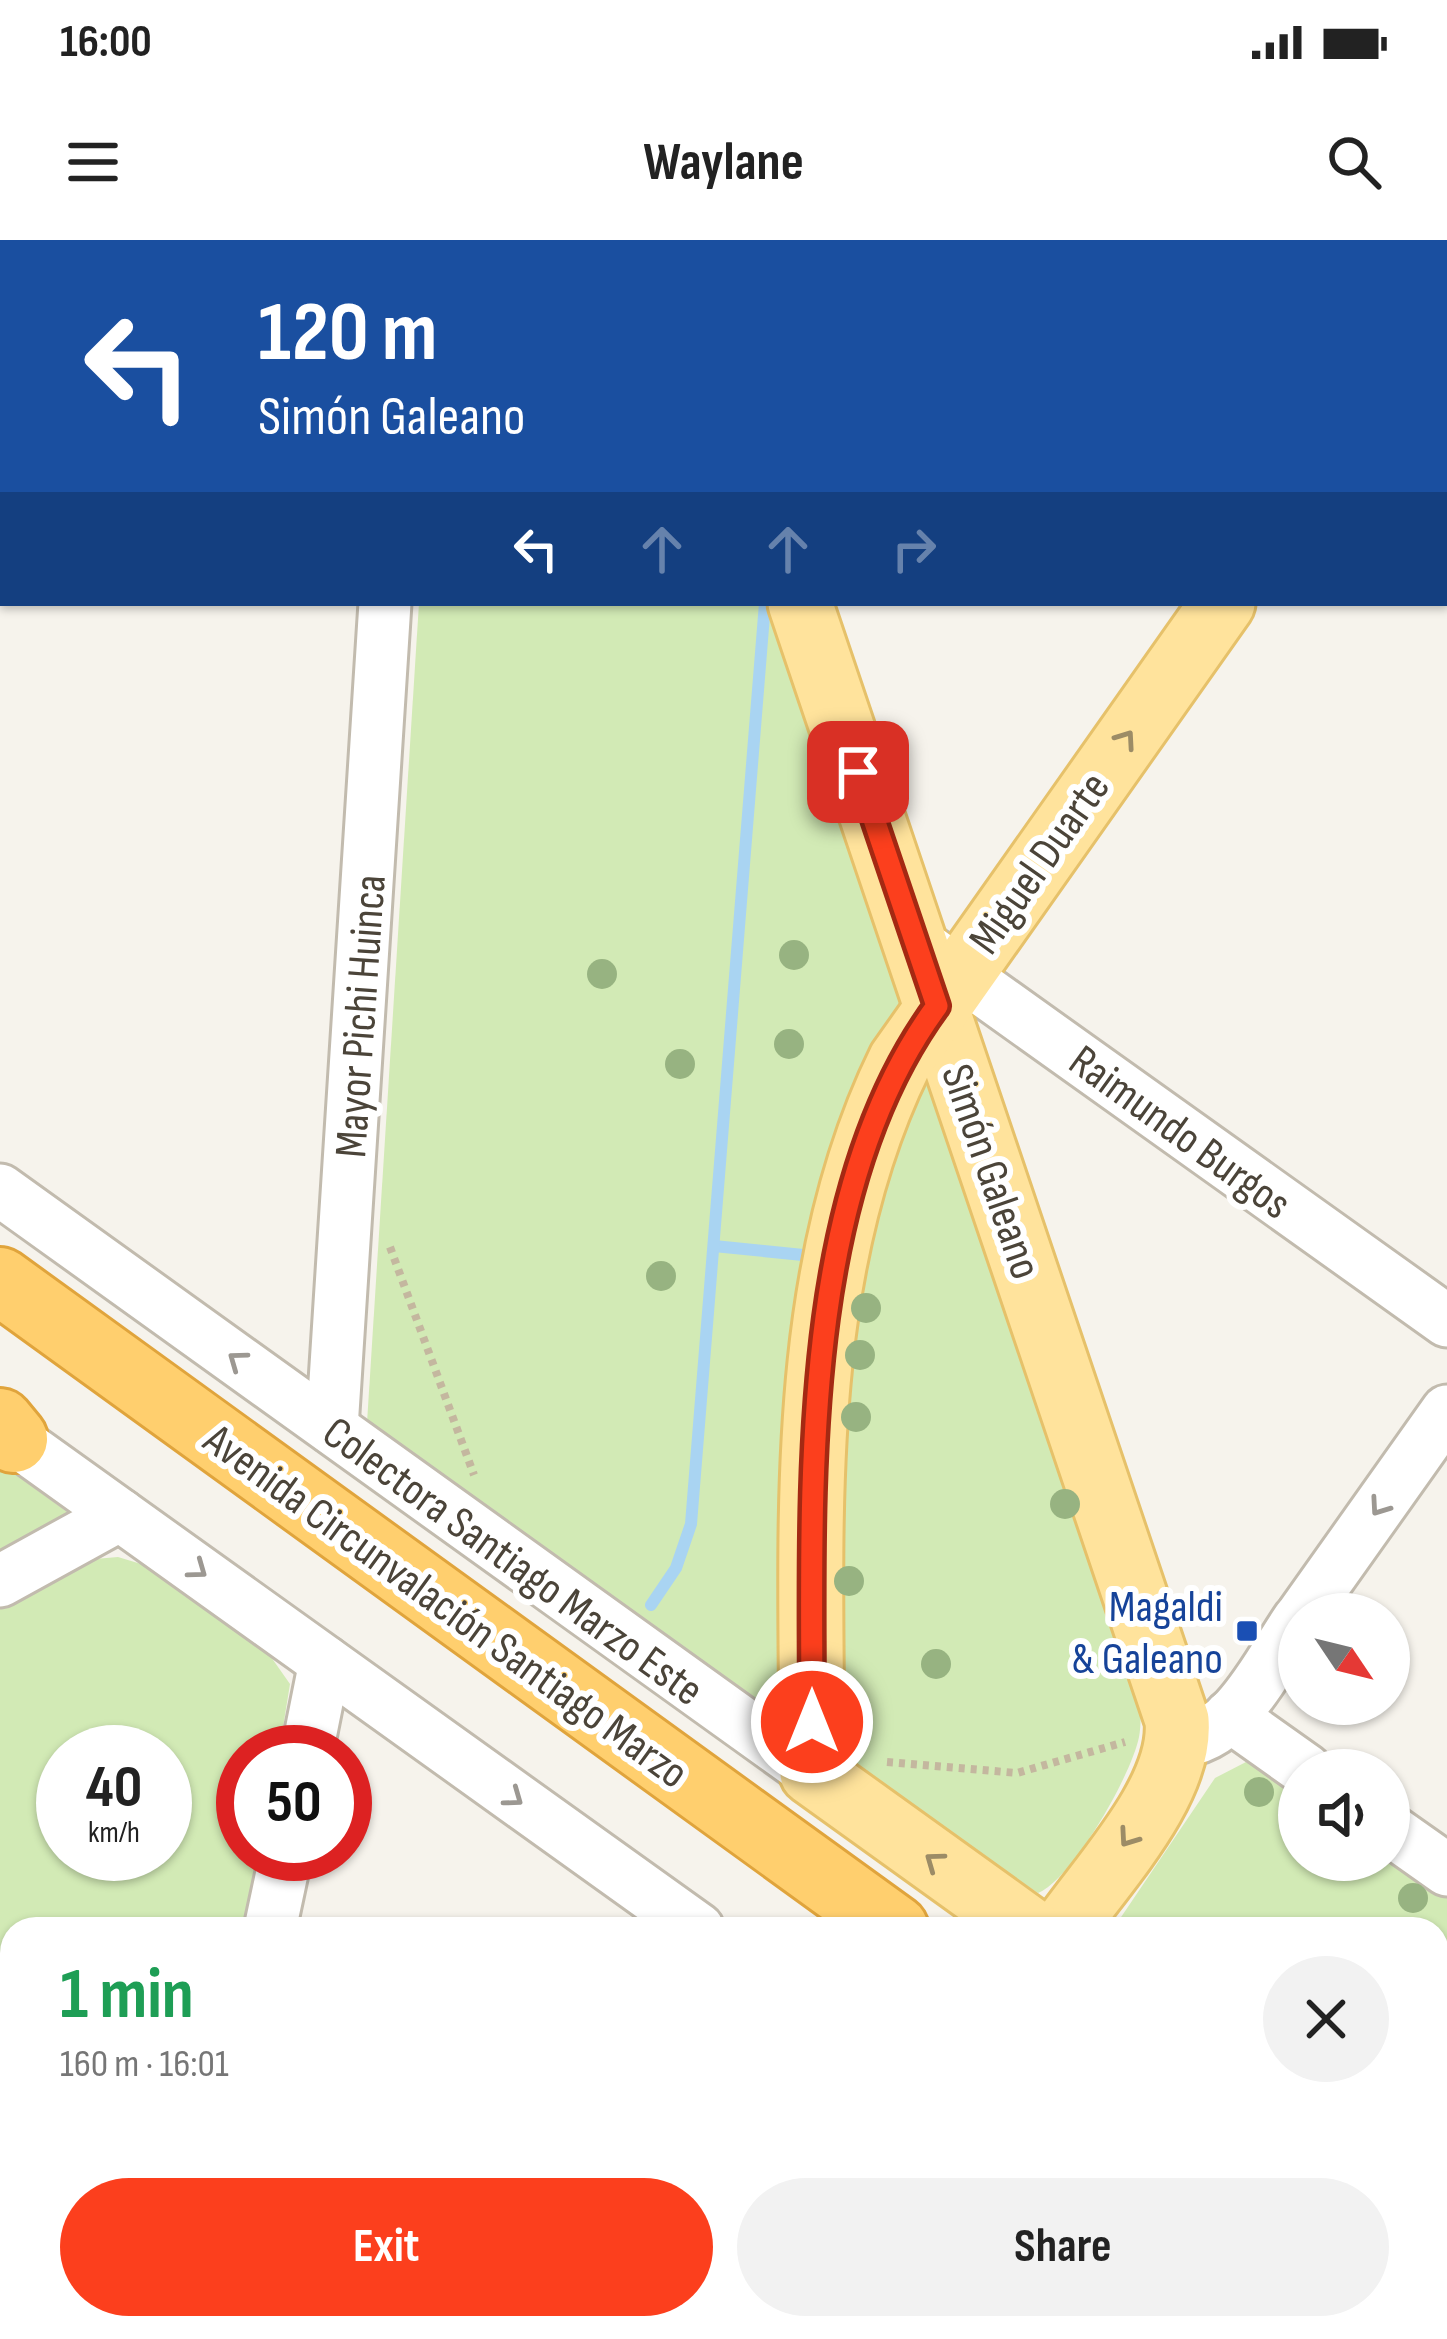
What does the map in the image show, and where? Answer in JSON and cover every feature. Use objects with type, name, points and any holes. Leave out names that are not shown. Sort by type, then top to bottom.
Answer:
[{"type":"highway","points":[[0,1236],[155,1345],[308,1505]]},
{"type":"highway","name":"Avenida Circunvalación Santiago Marzo","points":[[0,1281],[878,1917]]},
{"type":"highway","name":"Avenida Circunvalación Santiago Marzo","points":[[0,1328],[817,1917]]},
{"type":"main road","name":"Simón Galeano","points":[[801,606],[937,973],[1172,1701],[1205,1728]]},
{"type":"main road","name":"Miguel Duarte","points":[[838,1766],[812,1470],[829,1314],[873,1124],[937,973],[1221,606]]},
{"type":"main road","points":[[1072,1917],[1205,1728]]},
{"type":"main road","name":"Colectora Santiago Marzo Este","points":[[838,1766],[1015,1917]]},
{"type":"street","name":"Mayor Pichi Huinca","points":[[332,1428],[386,606]]},
{"type":"street","name":"Raimundo Burgos","points":[[937,973],[1447,1321]]},
{"type":"street","name":"Colectora Santiago Marzo Este","points":[[0,1190],[332,1428],[838,1766]]},
{"type":"street","points":[[1318,1593],[1447,1411]]},
{"type":"street","points":[[5,1430],[681,1917]]},
{"type":"street","points":[[0,1581],[120,1515]]},
{"type":"street","points":[[1278,1644],[1205,1728],[1278,1758]]},
{"type":"street","points":[[313,1725],[326,1662]]},
{"type":"street","points":[[1410,1844],[1447,1870]]},
{"type":"street","points":[[273,1917],[280,1881]]},
{"type":"path","points":[[388,1240],[479,1489]]},
{"type":"path","points":[[838,1766],[1002,1774],[1050,1767],[1139,1737],[1205,1728]]},
{"type":"green space","points":[[419,606],[776,606],[905,984],[782,1717],[367,1423]]},
{"type":"green space","points":[[930,1075],[1139,1689],[1139,1737],[1125,1775],[1083,1848],[1038,1893],[843,1765],[831,1510],[848,1339],[903,1091]]},
{"type":"green space","points":[[0,1463],[70,1514],[83,1560],[118,1557],[141,1564],[271,1657],[290,1684],[283,1725],[216,1725],[216,1881],[252,1881],[245,1917],[0,1917]]},
{"type":"green space","points":[[1246,1762],[1278,1780],[1278,1881],[1410,1881],[1410,1870],[1447,1897],[1447,1917],[1121,1917],[1215,1778]]},
{"type":"waterway","points":[[651,1605],[676,1568],[691,1524],[765,606]]},
{"type":"waterway","points":[[714,1246],[813,1256]]},
{"type":"place","name":"Magaldi & Galeano","points":[[1247,1631]]},
{"type":"route","points":[[812,1722],[814,1432],[834,1282],[873,1124],[900,1060],[937,1006],[858,772]]}]
